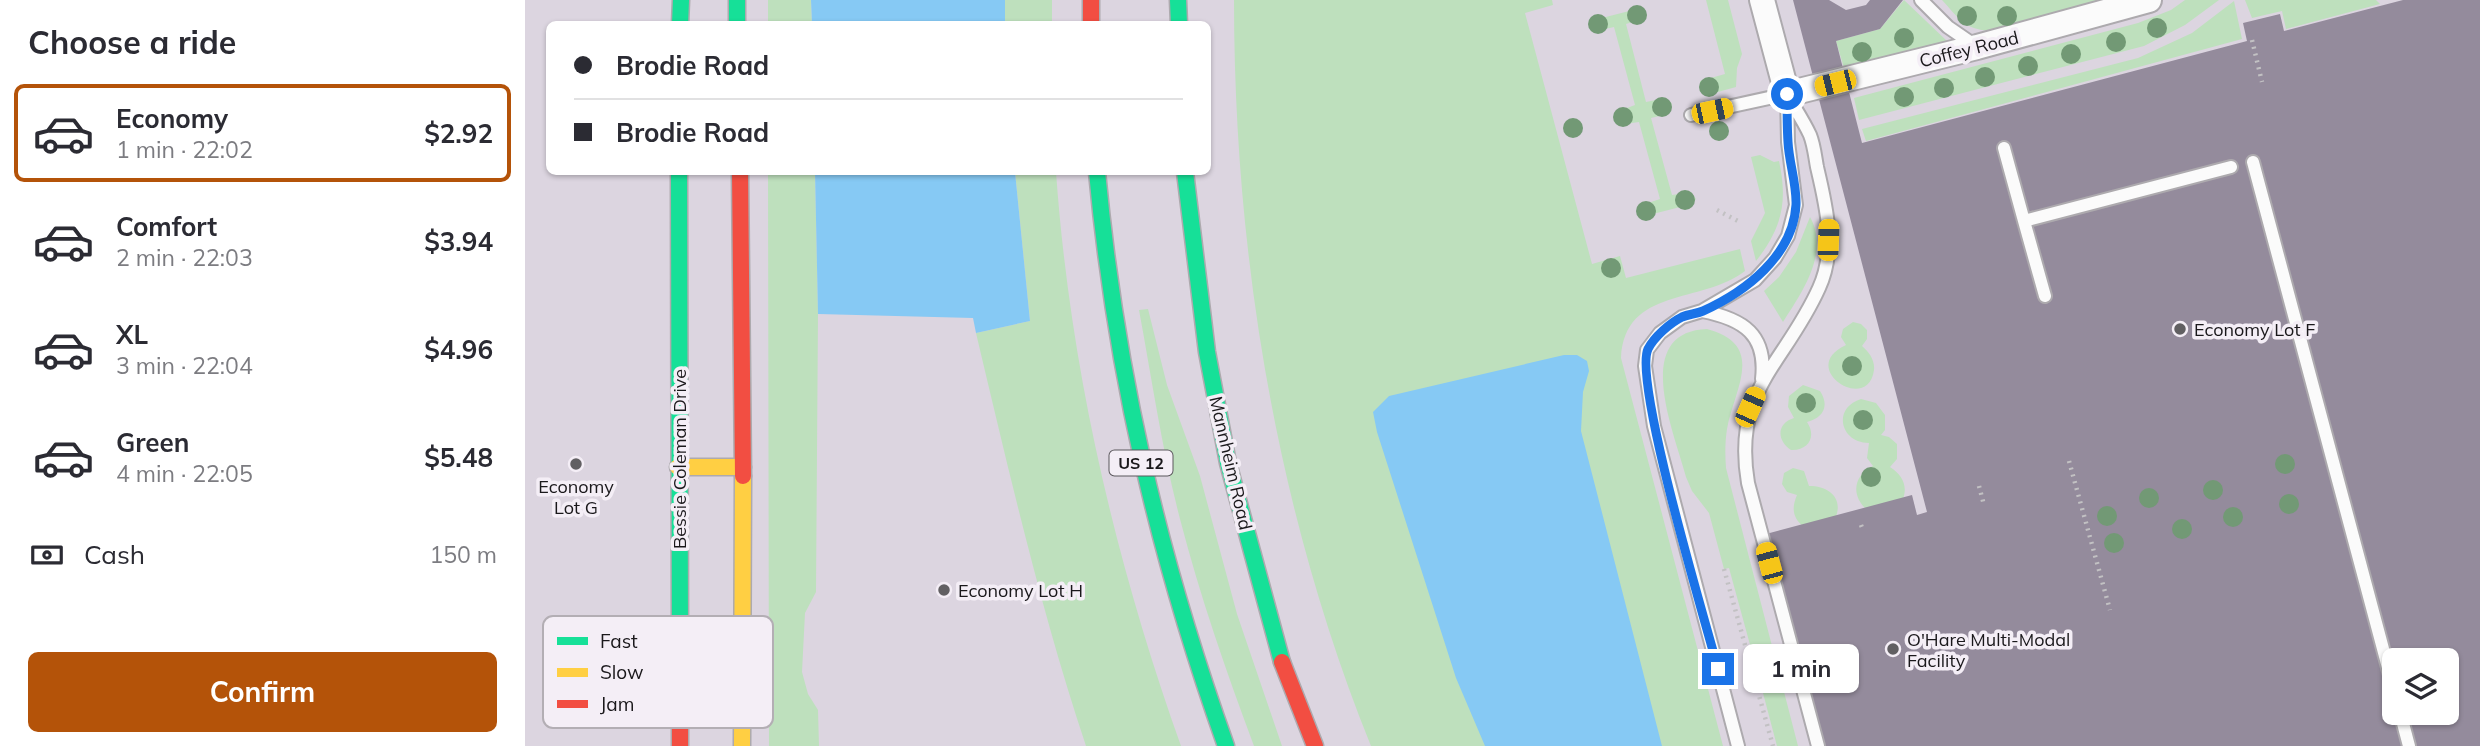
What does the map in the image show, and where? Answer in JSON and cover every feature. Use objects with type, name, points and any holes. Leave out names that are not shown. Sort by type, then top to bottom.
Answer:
[{"type":"street","points":[[680,21],[681,0]]},
{"type":"street","points":[[737,0],[737,21]]},
{"type":"street","points":[[1091,0],[1091,21]]},
{"type":"street","points":[[1178,0],[1179,21]]},
{"type":"street","points":[[1762,0],[1787,94]]},
{"type":"street","name":"Coffey Road","points":[[1787,94],[1977,47],[2149,0]]},
{"type":"street","name":"Bessie Coleman Drive","points":[[679,175],[679,616]]},
{"type":"street","points":[[740,175],[742,616]]},
{"type":"street","name":"US 12","points":[[1097,175],[1103,245],[1126,400],[1170,583],[1226,746]]},
{"type":"street","name":"Mannheim Road","points":[[1185,175],[1207,352],[1228,463],[1278,651],[1315,746]]},
{"type":"street","points":[[678,467],[743,467]]},
{"type":"street","name":"Bessie Coleman Drive","points":[[680,728],[680,746]]},
{"type":"street","points":[[741,728],[741,746]]},
{"type":"lane","points":[[1920,0],[1948,27],[1977,47]]},
{"type":"lane","points":[[1691,115],[1787,94]]},
{"type":"lane","points":[[1738,746],[1654,426],[1645,366],[1647,350],[1660,334],[1682,317],[1702,311],[1755,280],[1775,258],[1788,236],[1796,205],[1788,142],[1787,94]]},
{"type":"lane","points":[[1787,94],[1811,137],[1828,218],[1827,262],[1820,286],[1762,382],[1750,407],[1744,457],[1748,483],[1818,746]]},
{"type":"lane","points":[[2004,148],[2045,296]]},
{"type":"lane","points":[[2253,162],[2383,648]]},
{"type":"lane","points":[[2024,220],[2231,167]]},
{"type":"lane","points":[[1702,311],[1724,315],[1744,325],[1758,341],[1764,359],[1762,382]]},
{"type":"lane","points":[[2403,725],[2409,746]]},
{"type":"path","points":[[2252,40],[2262,82]]},
{"type":"path","points":[[1717,210],[1738,221]]},
{"type":"path","points":[[2069,461],[2110,610]]},
{"type":"path","points":[[1979,486],[1984,505]]},
{"type":"path","points":[[2086,550],[2093,547]]},
{"type":"path","points":[[1724,569],[1773,746]]},
{"type":"path","points":[[1750,656],[1773,649]]},
{"type":"shaded area","points":[[525,0],[2480,0],[2480,746],[525,746]]},
{"type":"green space","points":[[768,0],[811,0],[812,21],[768,21]]},
{"type":"green space","points":[[1005,0],[1052,0],[1052,21],[1005,21]]},
{"type":"green space","points":[[1234,0],[1552,0],[1553,5],[1525,13],[1592,264],[1620,256],[1626,278],[1740,249],[1745,271],[1727,282],[1650,308],[1636,319],[1626,335],[1621,358],[1723,746],[1371,746],[1338,657],[1310,566],[1286,473],[1267,380],[1252,285],[1242,190]]},
{"type":"green space","points":[[1706,0],[1728,0],[1742,54],[1737,68],[1736,87],[1707,95],[1700,91],[1700,81],[1725,74]]},
{"type":"green space","points":[[1904,0],[1947,41],[1844,68],[1836,41],[1880,29]]},
{"type":"green space","points":[[1942,0],[2112,0],[1996,31],[1986,31],[1965,23]]},
{"type":"green space","points":[[2185,0],[2219,0],[2185,25],[2144,46],[1859,120],[1854,98],[2138,23],[2171,10]]},
{"type":"green space","points":[[2245,0],[2376,0],[2380,4],[2286,29],[2282,11],[2252,18]]},
{"type":"green space","points":[[2234,1],[2242,39],[1866,141],[1862,129],[2138,58],[2192,33]]},
{"type":"green space","points":[[1641,8],[1646,11],[1645,18],[1626,24],[1646,102],[1666,98],[1672,104],[1668,114],[1651,118],[1672,195],[1691,192],[1696,199],[1692,204],[1645,216],[1639,213],[1642,205],[1660,199],[1639,122],[1618,125],[1614,116],[1619,111],[1635,105],[1614,27],[1596,31],[1590,27],[1594,20]]},
{"type":"green space","points":[[1760,155],[1774,162],[1779,161],[1783,202],[1772,237],[1756,261],[1751,241],[1765,213],[1751,157]]},
{"type":"green space","points":[[768,175],[815,175],[818,314],[816,592],[805,613],[802,672],[808,694],[818,710],[819,746],[769,746],[769,728],[773,728],[773,616],[769,616]]},
{"type":"green space","points":[[1015,175],[1056,175],[1072,318],[1099,463],[1136,606],[1181,746],[1086,746],[1054,644],[976,333],[1030,321]]},
{"type":"green space","points":[[1810,217],[1817,244],[1815,258],[1805,285],[1783,322],[1764,291],[1779,277],[1796,252]]},
{"type":"green space","points":[[1148,309],[1167,385],[1200,476],[1237,614],[1282,746],[1254,746],[1196,576],[1174,493],[1139,310]]},
{"type":"green space","points":[[1853,322],[1861,324],[1867,330],[1867,339],[1862,346],[1874,363],[1869,383],[1860,388],[1849,388],[1839,383],[1831,375],[1828,365],[1833,355],[1846,345],[1841,337],[1843,329]]},
{"type":"green space","points":[[1707,329],[1725,336],[1736,346],[1742,357],[1740,384],[1727,429],[1726,468],[1772,646],[1752,652],[1729,568],[1724,569],[1709,513],[1692,491],[1686,477],[1663,388],[1664,366],[1670,347],[1684,334]]},
{"type":"green space","points":[[1803,385],[1820,391],[1825,406],[1817,418],[1807,422],[1811,438],[1806,446],[1791,450],[1786,446],[1780,432],[1788,420],[1794,418],[1788,407],[1789,396]]},
{"type":"green space","points":[[1861,399],[1876,403],[1885,415],[1885,430],[1881,435],[1889,437],[1897,444],[1897,459],[1890,467],[1901,477],[1905,489],[1903,499],[1867,510],[1856,492],[1858,480],[1873,466],[1867,458],[1869,443],[1851,437],[1843,424],[1846,410]]},
{"type":"green space","points":[[1793,468],[1804,471],[1809,486],[1823,488],[1833,495],[1838,505],[1835,519],[1804,527],[1797,520],[1794,505],[1797,495],[1787,492],[1782,484],[1784,473]]},
{"type":"green space","points":[[1774,653],[1798,746],[1777,746],[1754,659]]},
{"type":"water","points":[[811,0],[1005,0],[1005,21],[812,21]]},
{"type":"water","points":[[815,175],[1015,175],[1030,321],[976,333],[973,318],[818,314]]},
{"type":"water","points":[[1564,355],[1577,355],[1587,361],[1589,371],[1583,392],[1581,431],[1662,746],[1485,746],[1456,678],[1377,432],[1373,412],[1389,396]]},
{"type":"building","name":"Economy Lot F","points":[[1793,0],[1829,0],[1846,10],[1866,5],[1870,0],[1903,0],[1880,29],[1836,41],[1862,143],[2247,41],[2243,23],[2280,14],[2284,31],[2403,0],[2480,0],[2480,746],[1822,746],[1766,534],[1912,495],[1917,515],[1927,512]]},
{"type":"traffic: fast","points":[[680,21],[681,0]]},
{"type":"traffic: fast","points":[[737,0],[737,21]]},
{"type":"traffic: fast","points":[[1178,0],[1179,21]]},
{"type":"traffic: fast","points":[[679,175],[680,616]]},
{"type":"traffic: fast","points":[[1097,175],[1116,320],[1143,463],[1180,604],[1226,746]]},
{"type":"traffic: fast","points":[[1185,175],[1207,352],[1228,463],[1282,662]]},
{"type":"traffic: slow","points":[[678,467],[743,467]]},
{"type":"traffic: slow","points":[[742,616],[743,476]]},
{"type":"traffic: slow","points":[[742,728],[742,746]]},
{"type":"traffic: jam","points":[[1091,0],[1091,21]]},
{"type":"traffic: jam","points":[[740,175],[743,476]]},
{"type":"traffic: jam","points":[[1282,662],[1315,746]]},
{"type":"traffic: jam","points":[[680,728],[680,746]]},
{"type":"place","name":"Economy Lot F","points":[[2180,329]]},
{"type":"place","name":"Economy Lot G","points":[[576,464]]},
{"type":"place","name":"Economy Lot H","points":[[944,590]]},
{"type":"place","name":"O'Hare Multi-Modal Facility","points":[[1893,649]]},
{"type":"route","points":[[1718,669],[1654,426],[1645,366],[1647,350],[1660,334],[1682,317],[1702,311],[1755,280],[1775,258],[1788,236],[1796,205],[1788,142],[1787,94]]}]
